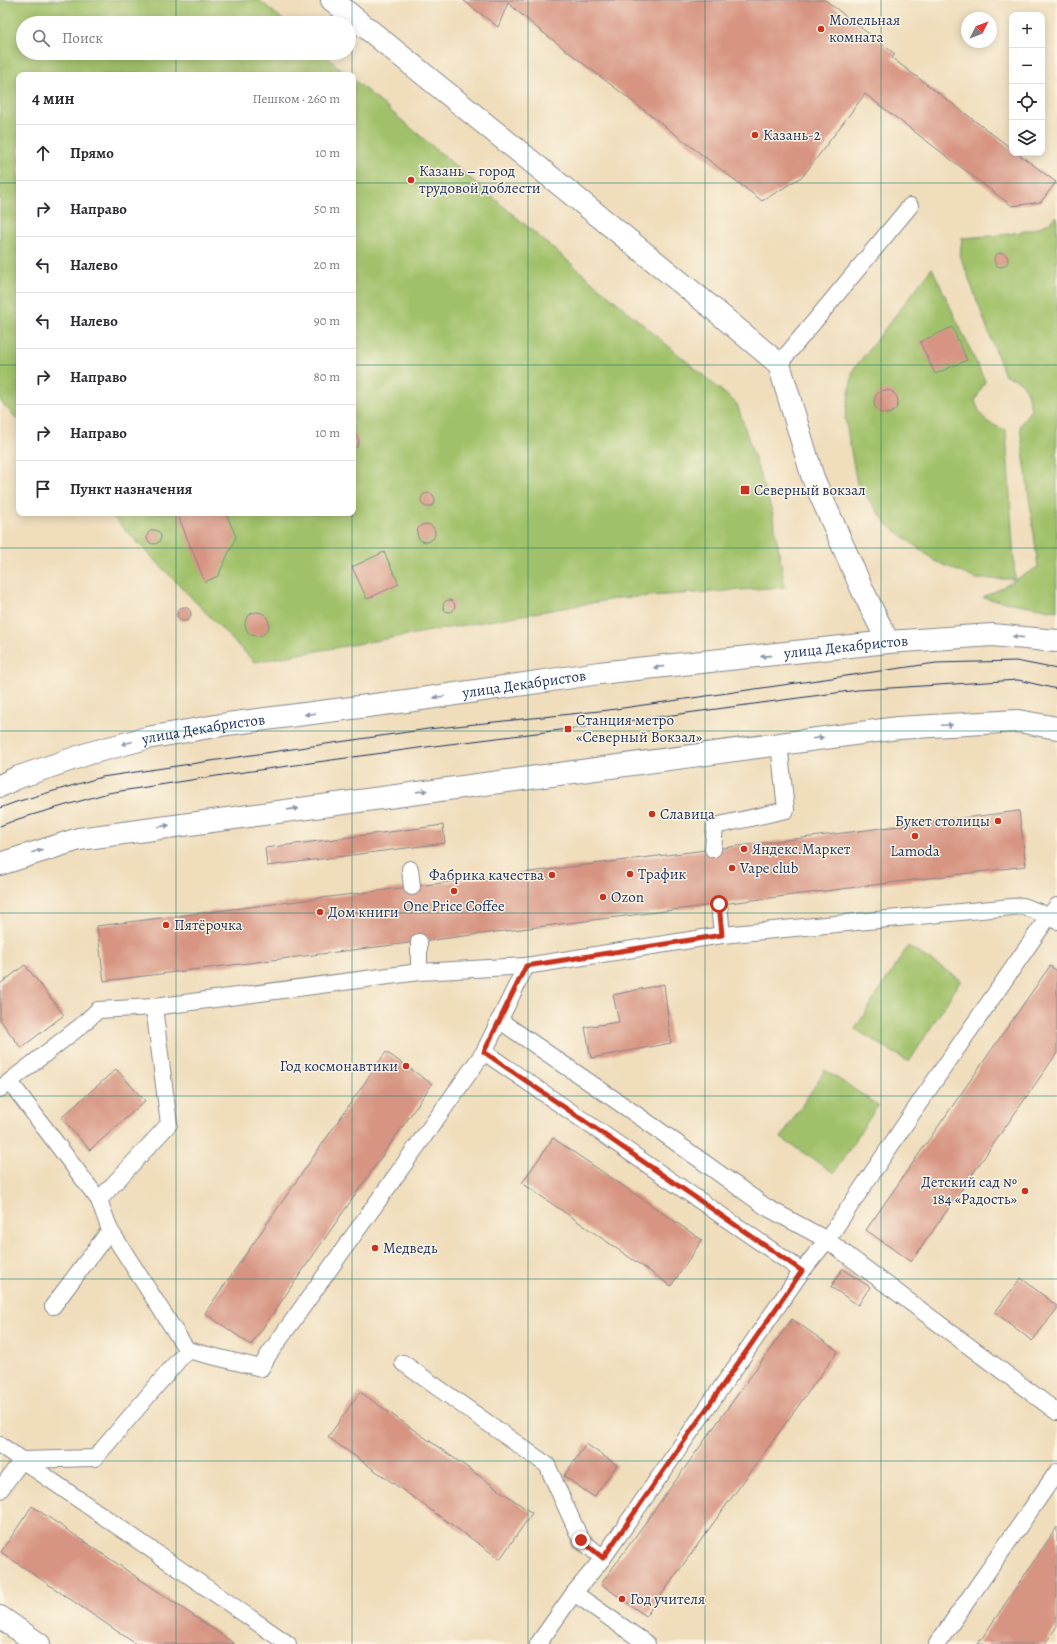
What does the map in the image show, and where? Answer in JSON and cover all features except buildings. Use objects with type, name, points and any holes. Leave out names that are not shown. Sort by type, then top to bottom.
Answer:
[{"type":"main road","points":[[332,0],[352,16]]},
{"type":"main road","points":[[356,20],[779,364],[813,478],[862,589],[888,642]]},
{"type":"main road","name":"улица Декабристов","points":[[0,786],[16,778],[90,753],[147,738],[227,724],[599,674],[888,642],[992,635],[1057,642]]},
{"type":"main road","points":[[0,864],[79,839],[779,743],[898,728],[1018,721],[1057,728]]},
{"type":"main road","points":[[0,1617],[32,1642]]},
{"type":"lane","points":[[779,364],[910,206]]},
{"type":"lane","points":[[713,849],[716,826],[786,810],[779,743]]},
{"type":"lane","points":[[410,869],[412,887]]},
{"type":"lane","points":[[719,904],[722,935]]},
{"type":"lane","points":[[526,966],[484,1052],[274,1347],[261,1368],[187,1350],[110,1230],[99,1200],[5,1086],[98,1010],[154,1007],[419,972],[526,966],[722,935],[1023,906],[1054,915],[924,1096],[827,1240],[802,1271],[603,1558],[574,1593],[538,1644]]},
{"type":"lane","points":[[419,942],[419,972]]},
{"type":"lane","points":[[99,1200],[169,1124],[154,1007]]},
{"type":"lane","points":[[499,1020],[653,1126],[766,1207],[827,1240],[1057,1412]]},
{"type":"lane","points":[[484,1052],[802,1271]]},
{"type":"lane","points":[[53,1306],[110,1230]]},
{"type":"lane","points":[[22,1460],[95,1458],[187,1350]]},
{"type":"lane","points":[[403,1362],[547,1465],[581,1540],[603,1558]]},
{"type":"lane","points":[[0,1445],[288,1644]]},
{"type":"lane","points":[[0,1490],[22,1460]]},
{"type":"lane","points":[[937,1644],[1057,1472]]},
{"type":"lane","points":[[574,1593],[647,1644]]},
{"type":"green space","points":[[0,0],[259,0],[278,16],[16,16],[16,60],[330,60],[344,72],[16,72],[16,418],[0,401]]},
{"type":"green space","points":[[356,82],[737,404],[772,511],[785,587],[620,598],[254,662],[112,516],[356,516]]},
{"type":"green space","points":[[1057,216],[1057,611],[983,598],[1038,567],[1020,426],[1031,409],[1027,391],[1021,383],[1005,376],[960,255],[962,238],[1026,231],[1049,222]]},
{"type":"green space","points":[[932,268],[985,381],[975,401],[980,413],[990,423],[1006,430],[1015,579],[976,579],[935,561],[887,524],[857,484],[845,418],[853,370]]},
{"type":"green space","points":[[908,946],[961,980],[909,1062],[855,1029]]},
{"type":"green space","points":[[825,1070],[878,1105],[834,1173],[781,1138]]},
{"type":"tram line","points":[[0,808],[102,777],[428,729],[609,710],[936,663],[1016,661],[1057,669]]},
{"type":"tram line","points":[[0,826],[18,819],[108,793],[223,775],[426,747],[858,690],[1018,680],[1057,689]]},
{"type":"place","name":"Молельная комната","points":[[821,29]]},
{"type":"place","name":"Казань-2","points":[[755,135]]},
{"type":"place","name":"Казань – город трудовой доблести","points":[[411,180]]},
{"type":"place","name":"Северный вокзал","points":[[745,490]]},
{"type":"place","name":"Станция метро «Северный Вокзал»","points":[[568,729]]},
{"type":"place","name":"Славица","points":[[652,814]]},
{"type":"place","name":"Букет столицы","points":[[998,821]]},
{"type":"place","name":"Lamoda","points":[[915,836]]},
{"type":"place","name":"Яндекс.Маркет","points":[[744,849]]},
{"type":"place","name":"Vape club","points":[[732,868]]},
{"type":"place","name":"Трафик","points":[[630,874]]},
{"type":"place","name":"Фабрика качества","points":[[552,875]]},
{"type":"place","name":"One Price Coffee","points":[[454,891]]},
{"type":"place","name":"Ozon","points":[[603,897]]},
{"type":"place","name":"Дом книги","points":[[320,912]]},
{"type":"place","name":"Пятёрочка","points":[[166,925]]},
{"type":"place","name":"Год космонавтики","points":[[406,1066]]},
{"type":"place","name":"Детский сад № 184 «Радость»","points":[[1025,1191]]},
{"type":"place","name":"Медведь","points":[[375,1248]]},
{"type":"place","name":"Год учителя","points":[[622,1599]]},
{"type":"route","points":[[581,1540],[603,1558],[802,1271],[765,1247],[484,1052],[526,966],[722,935],[719,904]]}]
